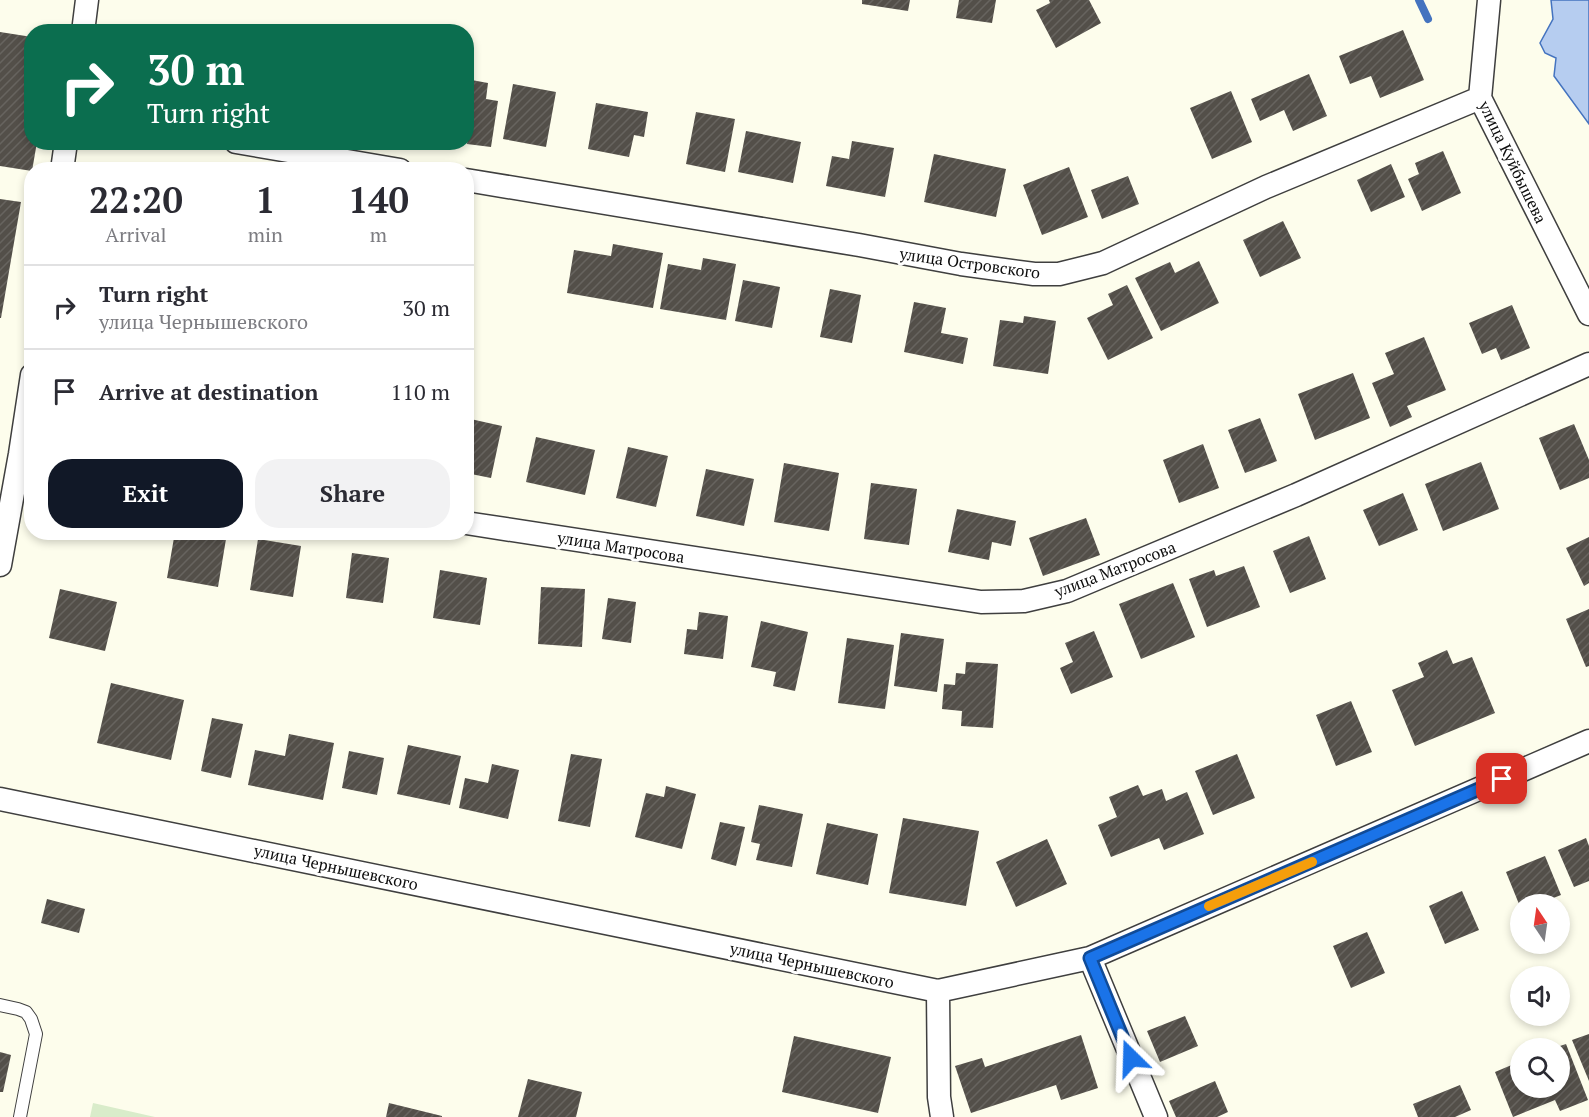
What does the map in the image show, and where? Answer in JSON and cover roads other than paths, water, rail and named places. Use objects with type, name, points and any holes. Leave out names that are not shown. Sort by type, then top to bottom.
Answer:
[{"type":"street","points":[[84,24],[87,0]]},
{"type":"street","name":"улица Куйбышева","points":[[1489,0],[1480,98],[1589,314]]},
{"type":"street","name":"улица Островского","points":[[474,181],[962,264],[1034,274],[1059,274],[1103,263],[1266,187],[1480,98]]},
{"type":"street","points":[[283,150],[353,162]]},
{"type":"street","name":"улица Матросова","points":[[474,524],[981,602],[1024,601],[1067,591],[1140,561],[1296,495],[1589,364]]},
{"type":"street","points":[[0,565],[24,463]]},
{"type":"street","name":"улица Чернышевского","points":[[0,799],[938,991],[1090,958],[1589,741]]},
{"type":"street","points":[[1090,958],[1156,1117]]},
{"type":"street","points":[[938,991],[939,1097],[942,1117]]},
{"type":"lane","points":[[0,1005],[26,1012],[36,1034],[20,1117]]},
{"type":"water","points":[[1551,0],[1589,0],[1589,124],[1554,76],[1556,58],[1545,53],[1540,43],[1553,19]]},
{"type":"waterway","points":[[1419,0],[1428,19]]}]
